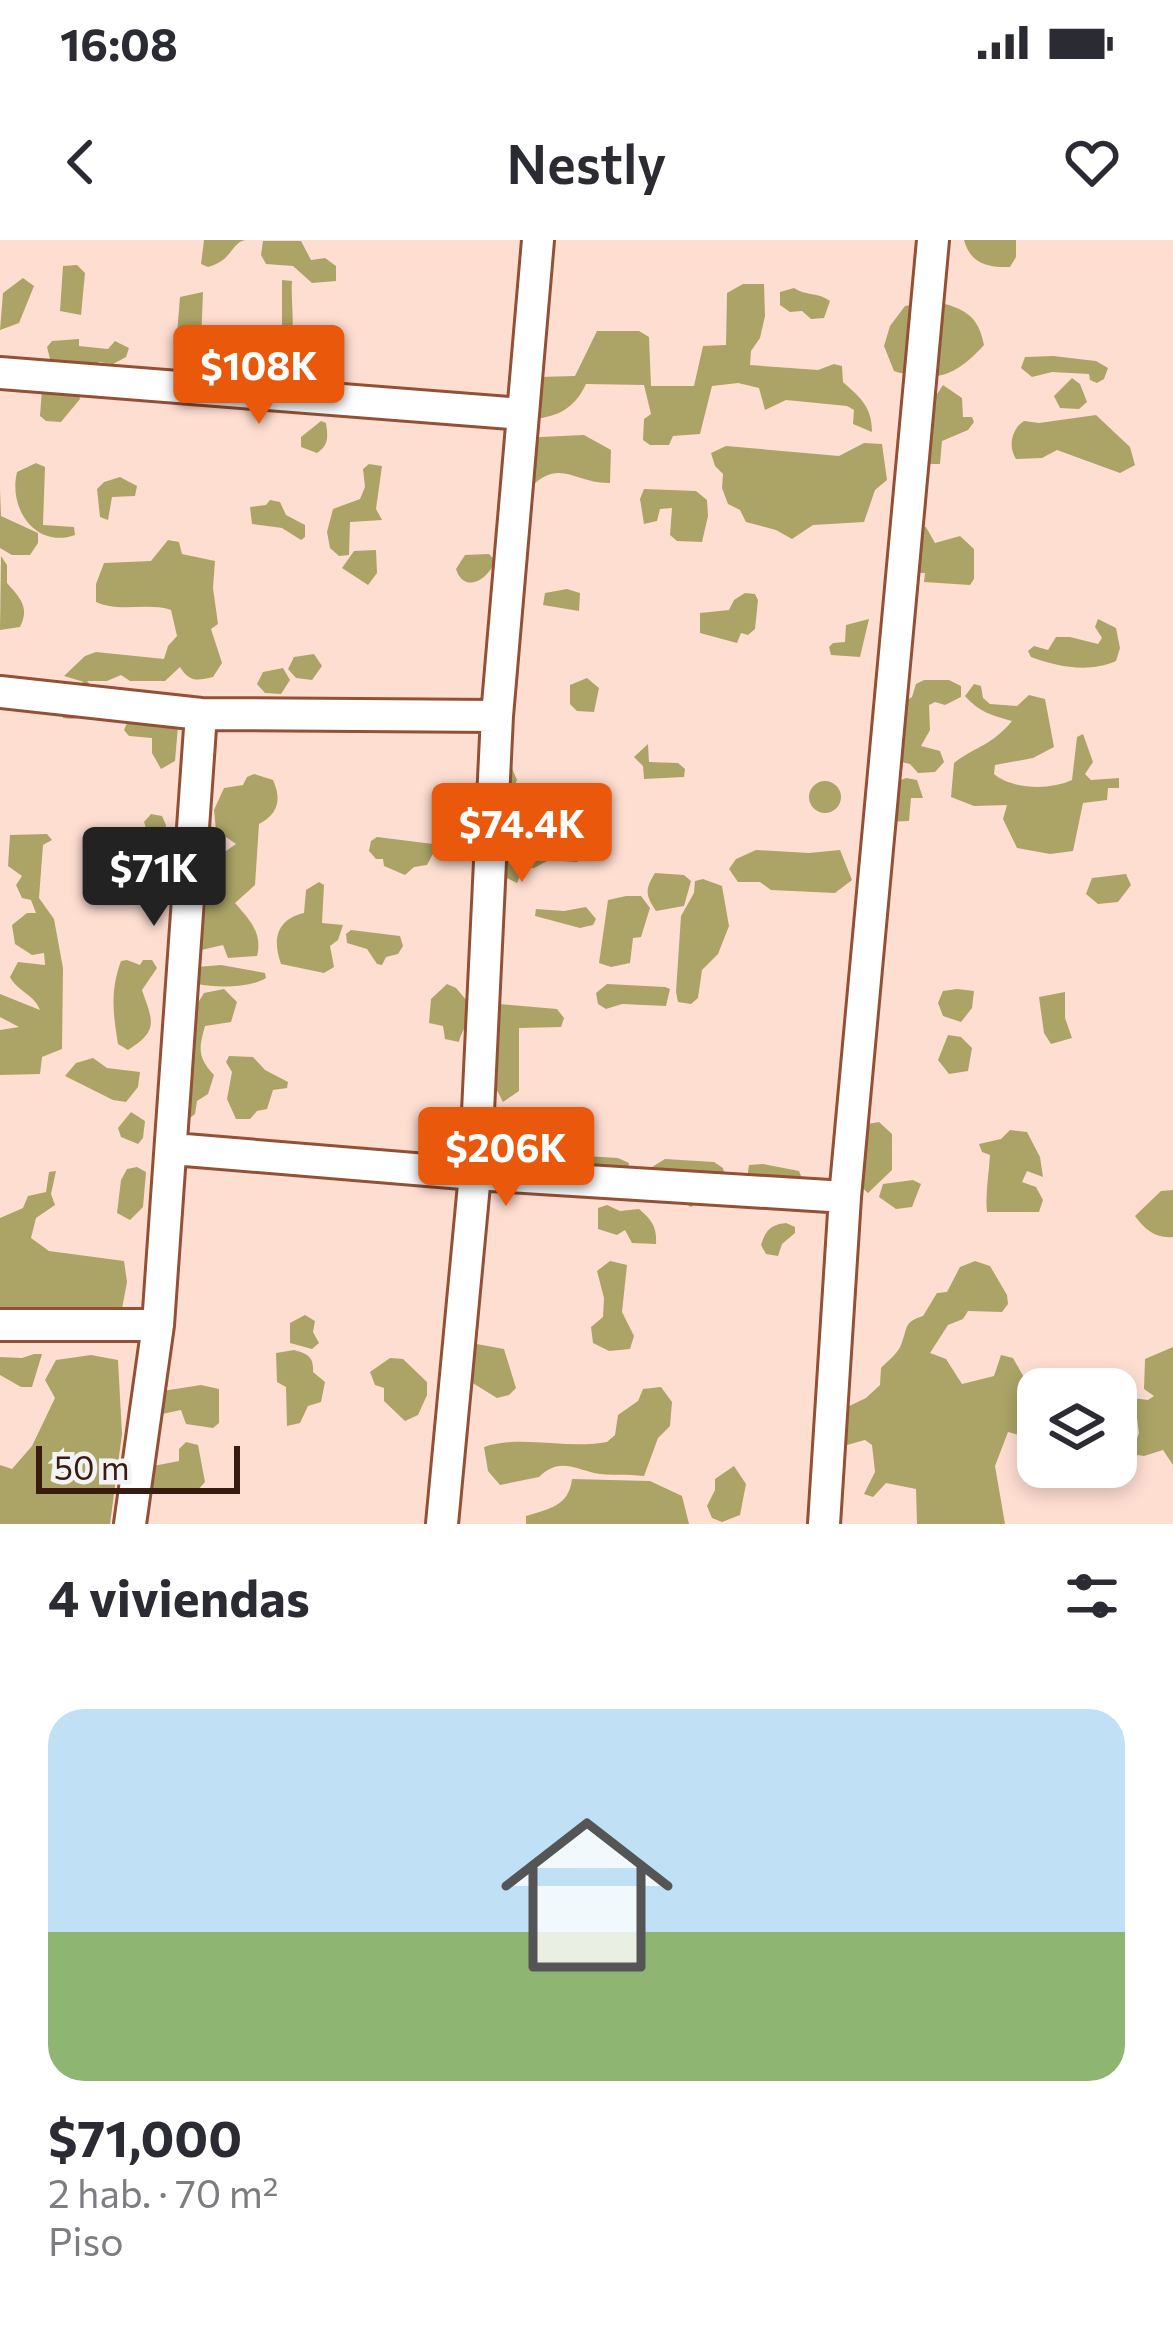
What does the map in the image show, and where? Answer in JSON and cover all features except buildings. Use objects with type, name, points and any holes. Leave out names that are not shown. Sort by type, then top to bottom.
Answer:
[{"type":"street","points":[[442,1524],[475,1174],[497,716],[538,240]]},
{"type":"street","points":[[824,1524],[845,1197],[933,240]]},
{"type":"street","points":[[0,373],[522,414]]},
{"type":"street","points":[[0,692],[201,714],[497,716]]},
{"type":"street","points":[[130,1524],[158,1325],[201,714]]},
{"type":"street","points":[[172,1149],[845,1197]]},
{"type":"street","points":[[0,1325],[158,1325]]},
{"type":"shaded area","points":[[204,240],[245,240],[208,267],[201,264]]},
{"type":"shaded area","points":[[964,240],[1016,240],[1016,257],[1010,267],[987,265],[970,254]]},
{"type":"shaded area","points":[[263,241],[301,241],[311,260],[325,258],[336,266],[336,281],[312,283],[293,266],[266,264],[261,255]]},
{"type":"shaded area","points":[[77,265],[85,273],[81,315],[60,311],[63,266]]},
{"type":"shaded area","points":[[23,278],[34,286],[19,323],[0,330],[3,293]]},
{"type":"shaded area","points":[[282,280],[292,281],[293,326],[290,349],[280,368],[277,355],[282,346]]},
{"type":"shaded area","points":[[743,284],[764,284],[765,316],[750,365],[818,370],[842,366],[843,382],[864,404],[872,432],[853,424],[854,410],[847,406],[786,400],[765,410],[759,388],[738,383],[712,386],[700,434],[673,436],[669,445],[643,440],[644,419],[651,414],[644,385],[586,384],[565,410],[533,419],[538,377],[575,376],[597,331],[639,331],[649,337],[651,386],[694,386],[703,346],[726,345],[727,293]]},
{"type":"shaded area","points":[[794,288],[830,301],[824,318],[811,319],[780,305],[780,292]]},
{"type":"shaded area","points":[[203,292],[201,343],[209,350],[225,351],[240,330],[246,341],[244,355],[231,357],[226,370],[210,363],[197,346],[186,347],[175,359],[180,297]]},
{"type":"shaded area","points":[[935,301],[968,314],[984,345],[964,364],[944,374],[921,377],[894,371],[884,346],[890,326],[905,306]]},
{"type":"shaded area","points":[[79,339],[79,346],[108,349],[115,341],[129,348],[126,357],[113,364],[99,362],[92,369],[50,359],[47,347],[52,341]]},
{"type":"shaded area","points":[[1025,357],[1096,361],[1108,368],[1097,383],[1089,374],[1052,372],[1032,377],[1021,368]]},
{"type":"shaded area","points":[[1072,378],[1080,384],[1087,402],[1079,409],[1060,408],[1054,396]]},
{"type":"shaded area","points":[[943,385],[962,398],[963,417],[972,417],[974,422],[968,430],[942,441],[940,464],[914,464],[912,409]]},
{"type":"shaded area","points":[[78,387],[80,399],[61,422],[40,416],[42,388]]},
{"type":"shaded area","points":[[1096,415],[1130,447],[1135,465],[1120,473],[1057,450],[1042,458],[1016,459],[1014,433],[1024,421]]},
{"type":"shaded area","points":[[321,421],[327,428],[324,447],[317,453],[301,447],[301,437]]},
{"type":"shaded area","points":[[584,435],[611,450],[610,483],[559,473],[530,488],[531,447],[540,437]]},
{"type":"shaded area","points":[[864,443],[882,444],[887,480],[875,490],[864,522],[813,525],[792,539],[746,522],[740,510],[728,504],[723,474],[711,453],[726,446],[839,456]]},
{"type":"shaded area","points":[[36,463],[45,467],[43,525],[74,527],[75,535],[48,536],[21,512],[17,472]]},
{"type":"shaded area","points":[[369,464],[382,466],[376,509],[382,520],[350,522],[349,555],[339,556],[330,548],[327,532],[333,509],[360,499],[365,487],[363,469]]},
{"type":"shaded area","points":[[120,477],[137,486],[135,496],[112,497],[108,520],[100,517],[97,489]]},
{"type":"shaded area","points":[[0,489],[1,516],[38,533],[30,555],[12,555],[0,548]]},
{"type":"shaded area","points":[[644,489],[696,491],[707,500],[702,542],[677,541],[670,535],[672,508],[660,509],[657,521],[644,524],[640,499]]},
{"type":"shaded area","points":[[270,500],[280,502],[286,515],[305,525],[305,537],[301,540],[282,528],[252,524],[250,507]]},
{"type":"shaded area","points":[[917,527],[926,527],[935,543],[960,536],[974,549],[970,585],[924,582],[925,573],[917,573]]},
{"type":"shaded area","points":[[168,540],[179,542],[182,554],[215,561],[218,624],[211,629],[222,663],[213,677],[202,679],[190,678],[180,667],[165,681],[130,681],[121,675],[87,681],[100,694],[94,705],[86,714],[63,718],[67,687],[84,682],[64,676],[85,656],[96,652],[164,659],[177,636],[171,610],[96,602],[96,584],[104,563],[151,561]]},
{"type":"shaded area","points":[[376,550],[377,573],[368,585],[342,568],[354,551]]},
{"type":"shaded area","points":[[489,554],[495,560],[483,578],[471,583],[460,577],[456,569],[465,555]]},
{"type":"shaded area","points":[[1,556],[7,565],[7,583],[24,614],[20,627],[0,630]]},
{"type":"shaded area","points":[[567,589],[580,593],[579,611],[543,605],[545,593]]},
{"type":"shaded area","points":[[745,593],[755,594],[758,600],[755,629],[748,635],[741,633],[737,643],[700,633],[700,613],[729,610]]},
{"type":"shaded area","points":[[869,619],[860,657],[831,655],[833,643],[845,642],[846,625]]},
{"type":"shaded area","points":[[1098,619],[1116,628],[1120,648],[1116,661],[1074,667],[1031,657],[1028,651],[1034,646],[1048,650],[1056,637],[1098,644],[1102,638],[1095,627]]},
{"type":"shaded area","points":[[314,654],[322,666],[312,680],[296,678],[288,669],[294,657]]},
{"type":"shaded area","points":[[283,668],[290,680],[281,694],[265,693],[257,684],[263,672]]},
{"type":"shaded area","points":[[587,678],[599,688],[594,712],[577,711],[570,704],[570,685]]},
{"type":"shaded area","points":[[949,680],[961,686],[961,697],[945,705],[929,705],[930,730],[921,746],[940,751],[944,762],[935,772],[918,773],[910,764],[897,761],[897,706],[912,697],[916,684]]},
{"type":"shaded area","points":[[974,684],[981,686],[990,704],[1017,706],[1029,695],[1045,699],[1054,747],[1033,758],[995,765],[994,774],[1032,787],[1072,780],[1077,737],[1083,734],[1093,762],[1085,774],[1091,780],[1119,778],[1119,788],[1108,788],[1107,800],[1083,803],[1073,851],[1050,854],[1017,848],[1003,819],[1007,805],[974,806],[951,797],[954,763],[991,741],[1012,721],[971,702],[965,696]]},
{"type":"shaded area","points":[[130,716],[178,726],[175,761],[161,769],[152,753],[152,738],[129,736],[124,730]]},
{"type":"shaded area","points":[[648,744],[649,762],[678,763],[685,769],[684,777],[644,779],[643,766],[634,757]]},
{"type":"shaded area","points":[[511,766],[517,799],[598,806],[604,825],[586,856],[577,862],[549,860],[534,868],[524,867],[517,883],[495,872],[498,767]]},
{"type":"shaded area","points":[[254,774],[273,780],[278,800],[274,811],[259,824],[255,885],[235,903],[256,933],[257,956],[228,958],[223,945],[184,954],[168,949],[177,870],[197,848],[226,851],[236,844],[216,830],[214,810],[224,788],[243,785]]},
{"type":"shaded area","points":[[906,778],[917,780],[923,798],[911,798],[909,821],[885,822],[891,784]]},
{"type":"shaded area","points":[[825,781],[836,786],[841,797],[836,808],[825,813],[814,808],[809,797],[814,786]]},
{"type":"shaded area","points":[[151,814],[162,816],[164,834],[155,860],[137,875],[116,858],[120,848],[148,834],[144,822]]},
{"type":"shaded area","points":[[47,834],[52,840],[43,845],[39,898],[54,919],[63,968],[62,1049],[42,1057],[40,1074],[0,1075],[0,1030],[19,1027],[0,1017],[0,994],[40,1010],[10,977],[18,962],[45,965],[44,953],[32,955],[15,944],[12,925],[27,913],[36,913],[16,885],[22,876],[8,866],[10,835]]},
{"type":"shaded area","points":[[377,837],[433,844],[434,852],[427,865],[405,875],[384,866],[383,859],[369,851]]},
{"type":"shaded area","points":[[756,850],[840,850],[852,880],[835,893],[771,890],[760,882],[738,882],[729,869],[736,859]]},
{"type":"shaded area","points":[[655,873],[684,875],[691,881],[684,906],[656,911],[648,892]]},
{"type":"shaded area","points":[[1126,874],[1131,885],[1118,902],[1098,904],[1086,894],[1092,878]]},
{"type":"shaded area","points":[[695,881],[722,886],[729,926],[718,954],[702,970],[698,998],[691,1004],[678,1002],[676,992],[681,916]]},
{"type":"shaded area","points":[[319,882],[324,885],[322,923],[343,925],[338,940],[330,946],[334,967],[324,973],[281,964],[277,946],[282,925],[304,913],[306,890]]},
{"type":"shaded area","points":[[641,896],[650,908],[641,937],[633,938],[630,963],[611,967],[599,963],[608,900]]},
{"type":"shaded area","points":[[586,907],[596,919],[593,925],[580,928],[535,916],[536,909]]},
{"type":"shaded area","points":[[351,930],[400,936],[403,946],[398,954],[377,964],[367,949],[347,943],[346,934]]},
{"type":"shaded area","points":[[152,960],[157,968],[142,990],[151,1018],[149,1031],[128,1050],[118,1044],[114,1002],[121,961],[140,965]]},
{"type":"shaded area","points":[[221,965],[265,973],[266,978],[223,986],[197,984],[193,978],[197,967]]},
{"type":"shaded area","points":[[447,984],[473,1008],[459,1042],[445,1039],[443,1026],[429,1023],[431,999]]},
{"type":"shaded area","points":[[607,984],[670,989],[666,1006],[622,1004],[606,1009],[598,1004],[596,993]]},
{"type":"shaded area","points":[[224,989],[237,1002],[231,1022],[205,1026],[201,1052],[214,1075],[208,1094],[197,1101],[195,1114],[182,1124],[193,1011],[204,993]]},
{"type":"shaded area","points":[[943,991],[974,991],[972,1008],[961,1022],[943,1016],[938,1003]]},
{"type":"shaded area","points":[[1065,992],[1065,1018],[1072,1038],[1051,1044],[1044,1033],[1039,997]]},
{"type":"shaded area","points":[[500,1004],[557,1009],[564,1018],[561,1027],[519,1028],[519,1091],[503,1102],[492,1081]]},
{"type":"shaded area","points":[[948,1035],[961,1037],[972,1048],[968,1071],[949,1074],[938,1060]]},
{"type":"shaded area","points":[[229,1056],[253,1057],[265,1070],[288,1082],[287,1088],[273,1090],[267,1109],[250,1119],[236,1119],[227,1099],[232,1072],[226,1062]]},
{"type":"shaded area","points":[[93,1058],[107,1068],[140,1072],[138,1087],[126,1102],[65,1076],[76,1063]]},
{"type":"shaded area","points":[[131,1112],[145,1121],[138,1144],[121,1137],[118,1128]]},
{"type":"shaded area","points":[[509,1121],[524,1136],[509,1151],[494,1136]]},
{"type":"shaded area","points":[[879,1122],[892,1134],[892,1170],[868,1193],[856,1182],[862,1125]]},
{"type":"shaded area","points":[[1010,1130],[1027,1132],[1040,1157],[1043,1177],[1027,1171],[1022,1182],[1036,1187],[1043,1200],[1039,1212],[987,1212],[990,1155],[979,1144],[1001,1139]]},
{"type":"shaded area","points":[[498,1151],[618,1158],[629,1163],[628,1172],[486,1162],[486,1155]]},
{"type":"shaded area","points":[[665,1159],[714,1162],[723,1168],[726,1180],[691,1207],[650,1182],[652,1167]]},
{"type":"shaded area","points":[[749,1165],[799,1171],[803,1181],[747,1179]]},
{"type":"shaded area","points":[[127,1169],[146,1172],[143,1207],[130,1220],[117,1213],[121,1180]]},
{"type":"shaded area","points":[[56,1171],[51,1194],[55,1205],[36,1218],[31,1238],[49,1251],[124,1261],[127,1282],[119,1325],[8,1310],[0,1321],[0,1218],[23,1208],[28,1196],[46,1192],[49,1172]]},
{"type":"shaded area","points":[[913,1180],[921,1184],[912,1207],[896,1209],[879,1197],[883,1184]]},
{"type":"shaded area","points":[[1173,1190],[1173,1237],[1161,1236],[1135,1216],[1161,1191]]},
{"type":"shaded area","points":[[607,1205],[620,1211],[639,1209],[653,1224],[656,1244],[632,1243],[625,1230],[617,1235],[598,1229],[598,1208]]},
{"type":"shaded area","points":[[786,1223],[795,1227],[795,1233],[782,1244],[778,1256],[766,1254],[761,1245],[767,1232]]},
{"type":"shaded area","points":[[610,1261],[627,1265],[622,1312],[634,1336],[630,1349],[609,1351],[593,1343],[591,1327],[603,1317],[597,1271]]},
{"type":"shaded area","points":[[975,1261],[990,1266],[1008,1304],[1002,1312],[968,1311],[963,1319],[948,1325],[930,1353],[946,1359],[962,1384],[994,1376],[1001,1355],[1013,1358],[1019,1368],[1017,1434],[1008,1432],[995,1466],[1005,1524],[917,1524],[916,1489],[886,1483],[873,1497],[864,1494],[875,1472],[872,1445],[865,1440],[847,1445],[840,1429],[847,1407],[880,1385],[881,1368],[900,1348],[909,1323],[923,1316],[937,1293],[947,1292],[960,1267]]},
{"type":"shaded area","points":[[305,1315],[315,1321],[313,1332],[319,1343],[312,1349],[290,1343],[290,1323]]},
{"type":"shaded area","points":[[471,1343],[504,1349],[516,1388],[509,1395],[497,1398],[466,1379]]},
{"type":"shaded area","points":[[1173,1347],[1173,1465],[1163,1450],[1137,1455],[1137,1399],[1154,1396],[1144,1389],[1145,1359]]},
{"type":"shaded area","points":[[294,1350],[309,1357],[313,1372],[325,1382],[321,1402],[308,1406],[300,1423],[287,1426],[286,1387],[277,1382],[276,1353]]},
{"type":"shaded area","points":[[42,1354],[32,1387],[21,1387],[0,1375],[0,1357]]},
{"type":"shaded area","points":[[91,1355],[118,1360],[122,1434],[110,1524],[0,1524],[0,1465],[12,1469],[32,1446],[55,1398],[45,1380],[56,1360]]},
{"type":"shaded area","points":[[390,1358],[403,1359],[427,1382],[418,1415],[405,1421],[384,1401],[384,1388],[375,1385],[370,1372]]},
{"type":"shaded area","points":[[201,1385],[219,1389],[219,1423],[213,1428],[186,1424],[181,1410],[162,1414],[155,1405],[156,1392]]},
{"type":"shaded area","points":[[661,1387],[672,1402],[670,1426],[658,1438],[644,1476],[560,1466],[539,1477],[500,1485],[488,1471],[484,1447],[499,1443],[607,1442],[615,1435],[618,1415],[638,1401],[643,1389]]},
{"type":"shaded area","points":[[186,1442],[198,1445],[205,1482],[197,1491],[146,1489],[148,1467],[179,1461],[179,1449]]},
{"type":"shaded area","points":[[734,1466],[746,1484],[740,1515],[722,1522],[712,1518],[707,1506],[715,1479]]},
{"type":"shaded area","points":[[572,1479],[650,1481],[682,1496],[689,1524],[526,1524],[526,1516],[562,1501]]}]
